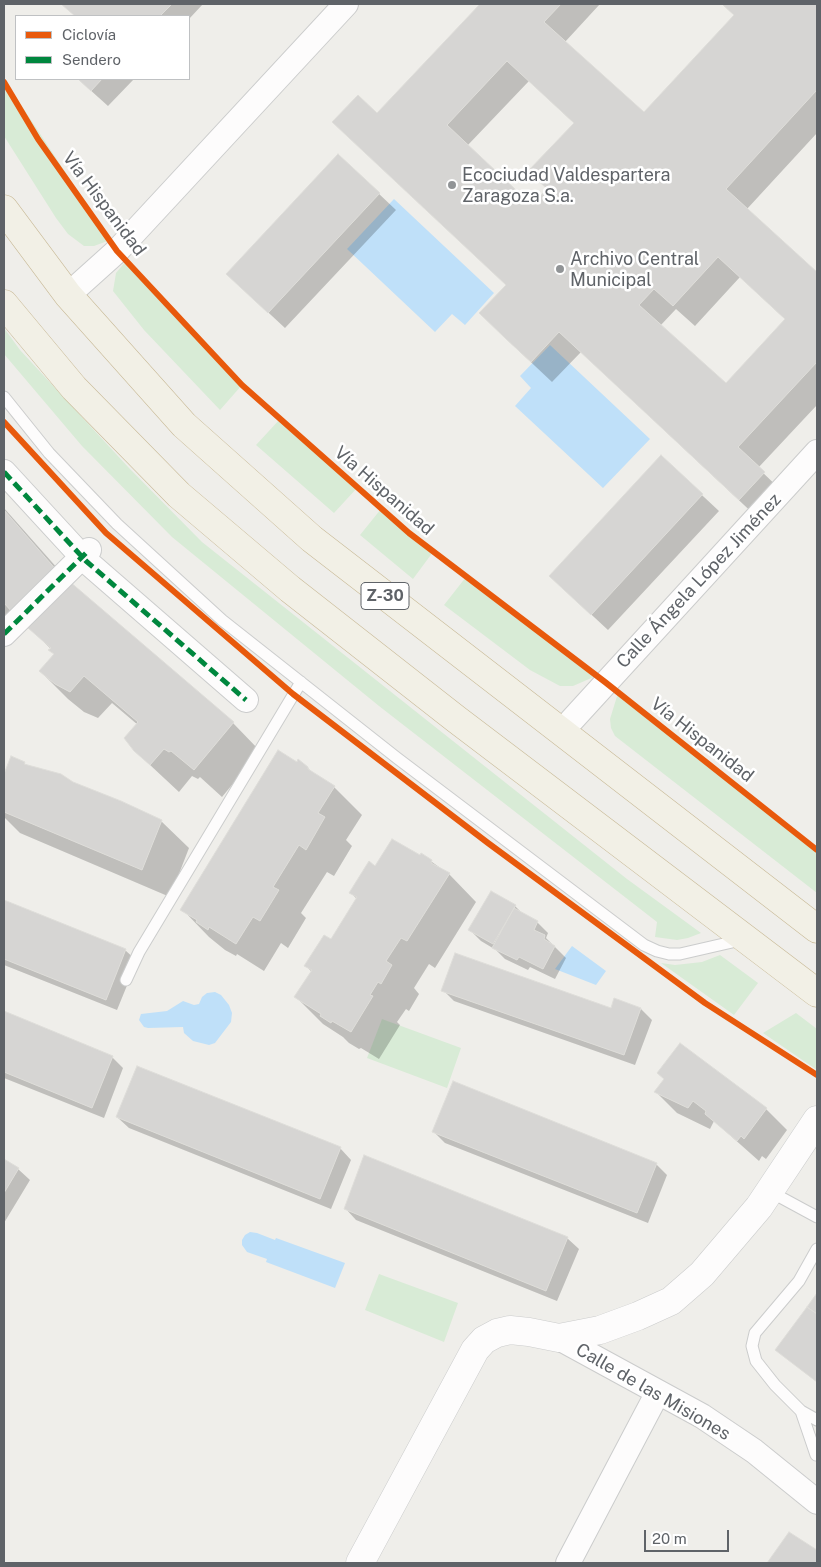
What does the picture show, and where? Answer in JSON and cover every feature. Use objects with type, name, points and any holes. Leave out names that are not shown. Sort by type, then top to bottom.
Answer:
[{"type":"highway","name":"Z-30","points":[[4,209],[68,295],[184,425],[304,533],[817,929]]},
{"type":"highway","points":[[4,304],[74,388],[179,495],[290,589],[440,707],[817,993]]},
{"type":"street","points":[[68,295],[117,251],[346,4]]},
{"type":"street","name":"Calle Ángela López Jiménez","points":[[561,732],[817,452]]},
{"type":"street","points":[[4,472],[85,554],[246,700]]},
{"type":"street","points":[[4,634],[85,554]]},
{"type":"street","points":[[360,1563],[475,1350],[484,1340],[497,1333],[510,1330],[558,1338],[600,1330],[638,1316],[677,1296],[702,1274],[759,1207],[817,1120]]},
{"type":"street","name":"Calle de las Misiones","points":[[558,1338],[702,1416],[728,1433],[817,1502]]},
{"type":"street","points":[[568,1563],[658,1392]]},
{"type":"lane","points":[[4,397],[49,453],[117,524],[222,620],[397,758],[644,945],[669,954],[680,954],[745,939]]},
{"type":"lane","points":[[126,980],[139,952],[301,682]]},
{"type":"lane","points":[[769,1191],[817,1217]]},
{"type":"lane","points":[[817,1249],[799,1281],[755,1333],[752,1346],[756,1361],[775,1385],[801,1411],[817,1420]]},
{"type":"lane","points":[[801,1411],[816,1456]]},
{"type":"green space","points":[[4,79],[110,240],[94,246],[84,246],[68,234],[56,218],[4,136]]},
{"type":"green space","points":[[126,261],[242,385],[220,410],[144,330],[113,291],[116,273]]},
{"type":"green space","points":[[4,328],[20,350],[129,468],[202,542],[627,879],[701,933],[677,940],[655,937],[657,922],[379,706],[172,537],[82,446],[4,354]]},
{"type":"green space","points":[[280,419],[357,488],[334,513],[256,445]]},
{"type":"green space","points":[[381,509],[433,552],[413,579],[360,535]]},
{"type":"green space","points":[[466,577],[596,676],[573,686],[560,686],[530,670],[444,605]]},
{"type":"green space","points":[[618,693],[817,850],[817,893],[615,736],[611,728],[610,719]]},
{"type":"green space","points":[[720,955],[758,983],[734,1015],[661,963],[675,965],[702,962]]},
{"type":"green space","points":[[796,1013],[817,1029],[817,1070],[763,1033]]},
{"type":"green space","points":[[382,1019],[461,1048],[447,1088],[367,1058]]},
{"type":"green space","points":[[379,1274],[458,1303],[444,1342],[365,1310]]},
{"type":"water","points":[[394,199],[494,293],[465,325],[452,314],[435,332],[347,249]]},
{"type":"water","points":[[550,345],[650,439],[603,488],[515,406],[531,388],[520,376]]},
{"type":"water","points":[[572,946],[606,971],[596,985],[555,969]]},
{"type":"water","points":[[215,992],[221,995],[229,1005],[232,1013],[231,1022],[215,1043],[209,1045],[193,1041],[184,1033],[183,1027],[148,1028],[144,1027],[139,1020],[141,1014],[167,1011],[183,1001],[194,1005],[199,1004],[202,997],[207,993]]},
{"type":"water","points":[[250,1232],[275,1240],[276,1238],[345,1263],[335,1288],[266,1262],[267,1259],[247,1252],[242,1245],[242,1240]]},
{"type":"building","points":[[61,4],[172,4],[161,15],[74,15]]},
{"type":"building","points":[[480,4],[561,4],[544,22],[644,112],[734,15],[722,4],[817,4],[817,92],[726,189],[817,272],[817,362],[738,447],[765,472],[739,500],[559,332],[531,362],[479,313],[506,285],[332,122],[358,95],[377,113]],"holes":[[[507,61],[574,123],[528,171],[547,189],[532,205],[447,125]],[[718,257],[785,319],[726,383],[639,305],[654,289],[673,306]]]},
{"type":"building","points":[[79,80],[101,80],[91,91]]},
{"type":"building","points":[[338,154],[380,193],[268,313],[226,274]]},
{"type":"building","points":[[661,455],[703,494],[591,615],[549,576]]},
{"type":"building","points":[[4,510],[58,572],[12,612],[4,603]]},
{"type":"building","points":[[69,581],[234,722],[194,770],[171,751],[169,752],[164,749],[150,765],[134,751],[124,738],[138,722],[84,676],[70,692],[55,684],[39,671],[54,654],[48,650],[51,648],[28,628]]},
{"type":"building","points":[[278,750],[297,762],[298,759],[308,769],[335,786],[318,813],[325,817],[306,850],[299,845],[273,887],[279,890],[260,921],[253,917],[236,944],[209,927],[208,930],[196,922],[197,920],[180,910]]},
{"type":"building","points":[[11,756],[25,762],[24,764],[61,774],[73,782],[162,820],[142,870],[4,812],[4,774]]},
{"type":"building","points":[[392,839],[420,855],[421,853],[432,860],[431,863],[450,873],[407,941],[401,938],[386,961],[392,965],[381,984],[378,982],[370,995],[373,996],[351,1032],[332,1021],[331,1023],[320,1016],[321,1014],[294,997],[312,970],[304,966],[324,935],[331,939],[357,897],[349,893],[369,861],[375,866]]},
{"type":"building","points":[[491,891],[516,905],[493,944],[468,930]]},
{"type":"building","points":[[4,900],[126,949],[106,1000],[4,959]]},
{"type":"building","points":[[514,908],[538,921],[534,930],[545,935],[544,939],[555,946],[543,969],[519,957],[517,960],[492,948]]},
{"type":"building","points":[[455,953],[611,1008],[614,998],[641,1008],[624,1055],[441,991]]},
{"type":"building","points":[[4,1011],[113,1056],[92,1108],[4,1072]]},
{"type":"building","points":[[680,1043],[767,1108],[744,1139],[741,1136],[737,1141],[705,1114],[706,1111],[693,1101],[688,1108],[654,1092],[664,1079],[657,1073]]},
{"type":"building","points":[[137,1066],[341,1147],[320,1199],[116,1117]]},
{"type":"building","points":[[453,1081],[657,1163],[637,1213],[432,1132]]},
{"type":"building","points":[[364,1155],[568,1237],[546,1291],[344,1209]]},
{"type":"building","points":[[4,1159],[19,1168],[4,1193]]},
{"type":"building","points":[[817,1293],[817,1314],[807,1307]]},
{"type":"building","points":[[807,1307],[817,1314],[817,1382],[775,1350]]},
{"type":"building","points":[[789,1532],[817,1550],[817,1563],[767,1563]]},
{"type":"marked path","points":[[4,472],[86,561],[246,700]]},
{"type":"marked path","points":[[4,634],[89,550]]},
{"type":"cycle path","name":"Vía Hispanidad","points":[[4,82],[38,139],[117,251],[242,385],[409,533],[605,682],[817,850]]},
{"type":"cycle path","points":[[4,422],[106,533],[293,694],[488,843],[705,1003],[817,1075]]},
{"type":"place","name":"Ecociudad Valdespartera Zaragoza S.a.","points":[[452,185]]},
{"type":"place","name":"Archivo Central Municipal","points":[[560,269]]}]
